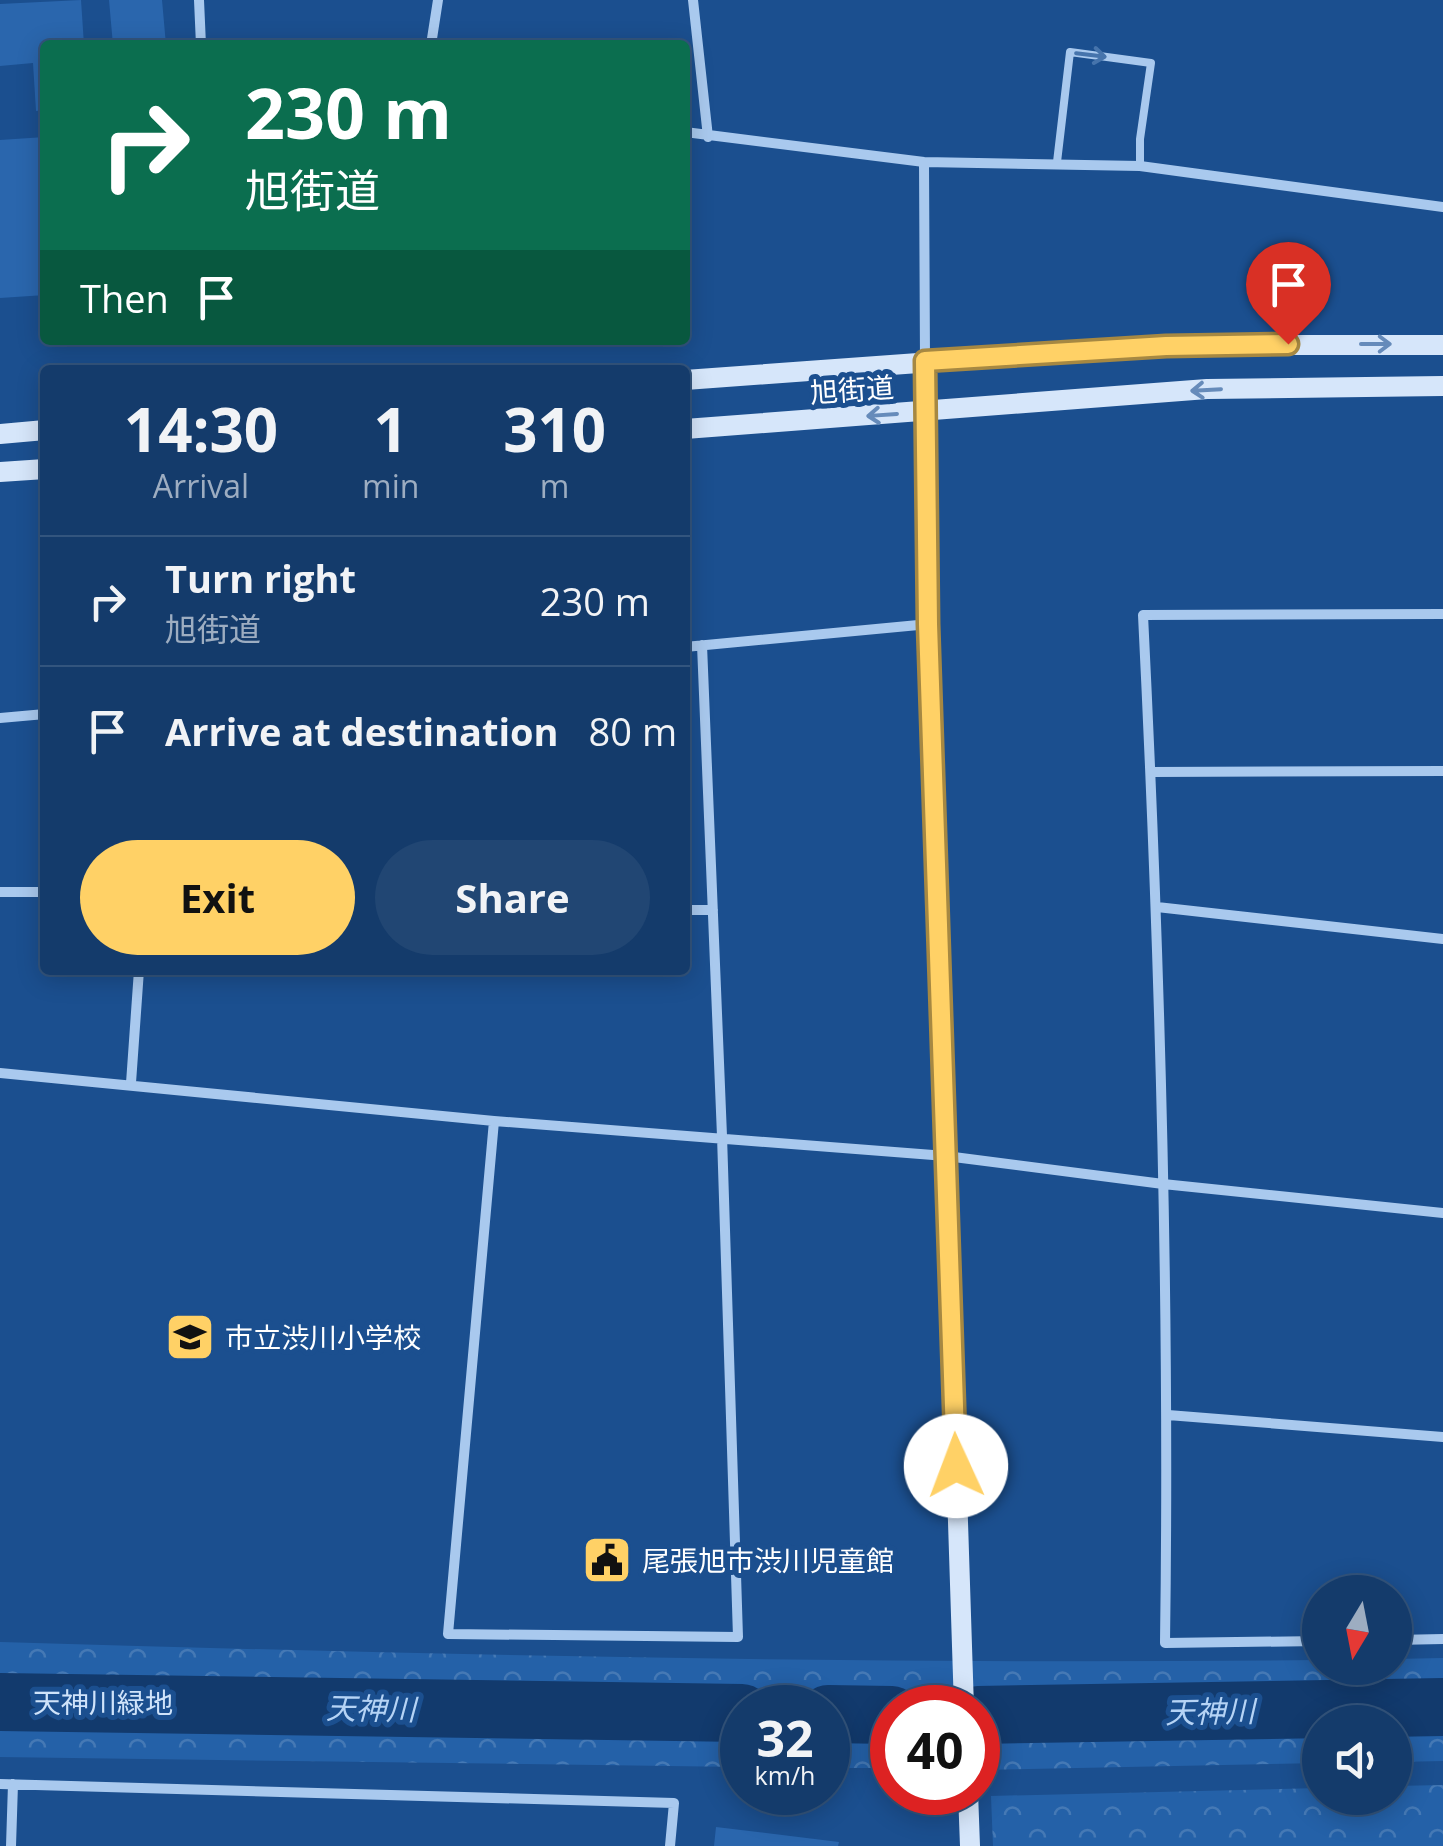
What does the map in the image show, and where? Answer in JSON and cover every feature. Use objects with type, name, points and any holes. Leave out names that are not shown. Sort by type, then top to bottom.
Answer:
[{"type":"street","points":[[199,0],[201,40]]},
{"type":"street","points":[[431,40],[438,0]]},
{"type":"street","points":[[693,0],[708,137]]},
{"type":"street","points":[[690,133],[924,162],[1140,166],[1443,207]]},
{"type":"street","points":[[924,162],[928,624],[963,1685]]},
{"type":"street","name":"旭街道","points":[[690,380],[1196,344],[1443,344]]},
{"type":"street","name":"旭街道","points":[[690,429],[1208,389],[1443,386]]},
{"type":"street","points":[[0,434],[40,430]]},
{"type":"street","points":[[0,472],[40,469]]},
{"type":"street","points":[[1302,1641],[1165,1642],[1168,1415],[1158,907],[1143,616],[1443,614]]},
{"type":"street","points":[[690,646],[928,624]]},
{"type":"street","points":[[494,1121],[448,1634],[738,1636],[702,645]]},
{"type":"street","points":[[0,718],[40,714]]},
{"type":"street","points":[[1151,772],[1443,771]]},
{"type":"street","points":[[0,892],[40,892]]},
{"type":"street","points":[[1158,907],[1443,939]]},
{"type":"street","points":[[690,910],[713,910]]},
{"type":"street","points":[[130,1084],[139,975]]},
{"type":"street","points":[[0,1073],[494,1121],[946,1156],[1443,1214]]},
{"type":"street","points":[[1168,1415],[1443,1438]]},
{"type":"street","points":[[1412,1640],[1443,1640]]},
{"type":"street","points":[[11,1846],[6,1784],[674,1803],[670,1846]]},
{"type":"street","points":[[969,1815],[970,1846]]},
{"type":"lane","points":[[1057,162],[1070,52],[1151,63],[1140,166]]},
{"type":"green space","name":"天神川緑地","points":[[0,1642],[660,1658],[1302,1660],[1302,1685],[1412,1685],[1412,1659],[1443,1658],[1443,1761],[1412,1762],[1412,1705],[1302,1705],[1302,1763],[1000,1770],[1000,1685],[870,1685],[870,1768],[850,1768],[850,1685],[720,1685],[720,1767],[0,1757]]},
{"type":"green space","points":[[1443,1785],[1443,1846],[993,1846],[992,1815],[1000,1815],[1000,1796],[1302,1788],[1302,1815],[1412,1815],[1412,1786]]},
{"type":"building","points":[[81,0],[84,40],[40,40],[40,111],[36,111],[33,63],[0,66],[0,4]]},
{"type":"building","points":[[109,0],[162,0],[166,40],[113,40]]},
{"type":"building","points":[[40,137],[40,295],[0,298],[0,140]]},
{"type":"building","points":[[716,1827],[839,1842],[838,1846],[714,1846]]},
{"type":"waterway","name":"天神川","points":[[0,1702],[720,1713]]},
{"type":"waterway","name":"天神川","points":[[1000,1715],[1443,1707]]},
{"type":"waterway","name":"天神川","points":[[850,1714],[870,1715]]},
{"type":"place","name":"市立渋川小学校","points":[[190,1337]]},
{"type":"place","name":"尾張旭市渋川児童館","points":[[607,1560]]},
{"type":"route","points":[[956,1466],[928,624],[925,361],[1166,346],[1288,344]]}]
